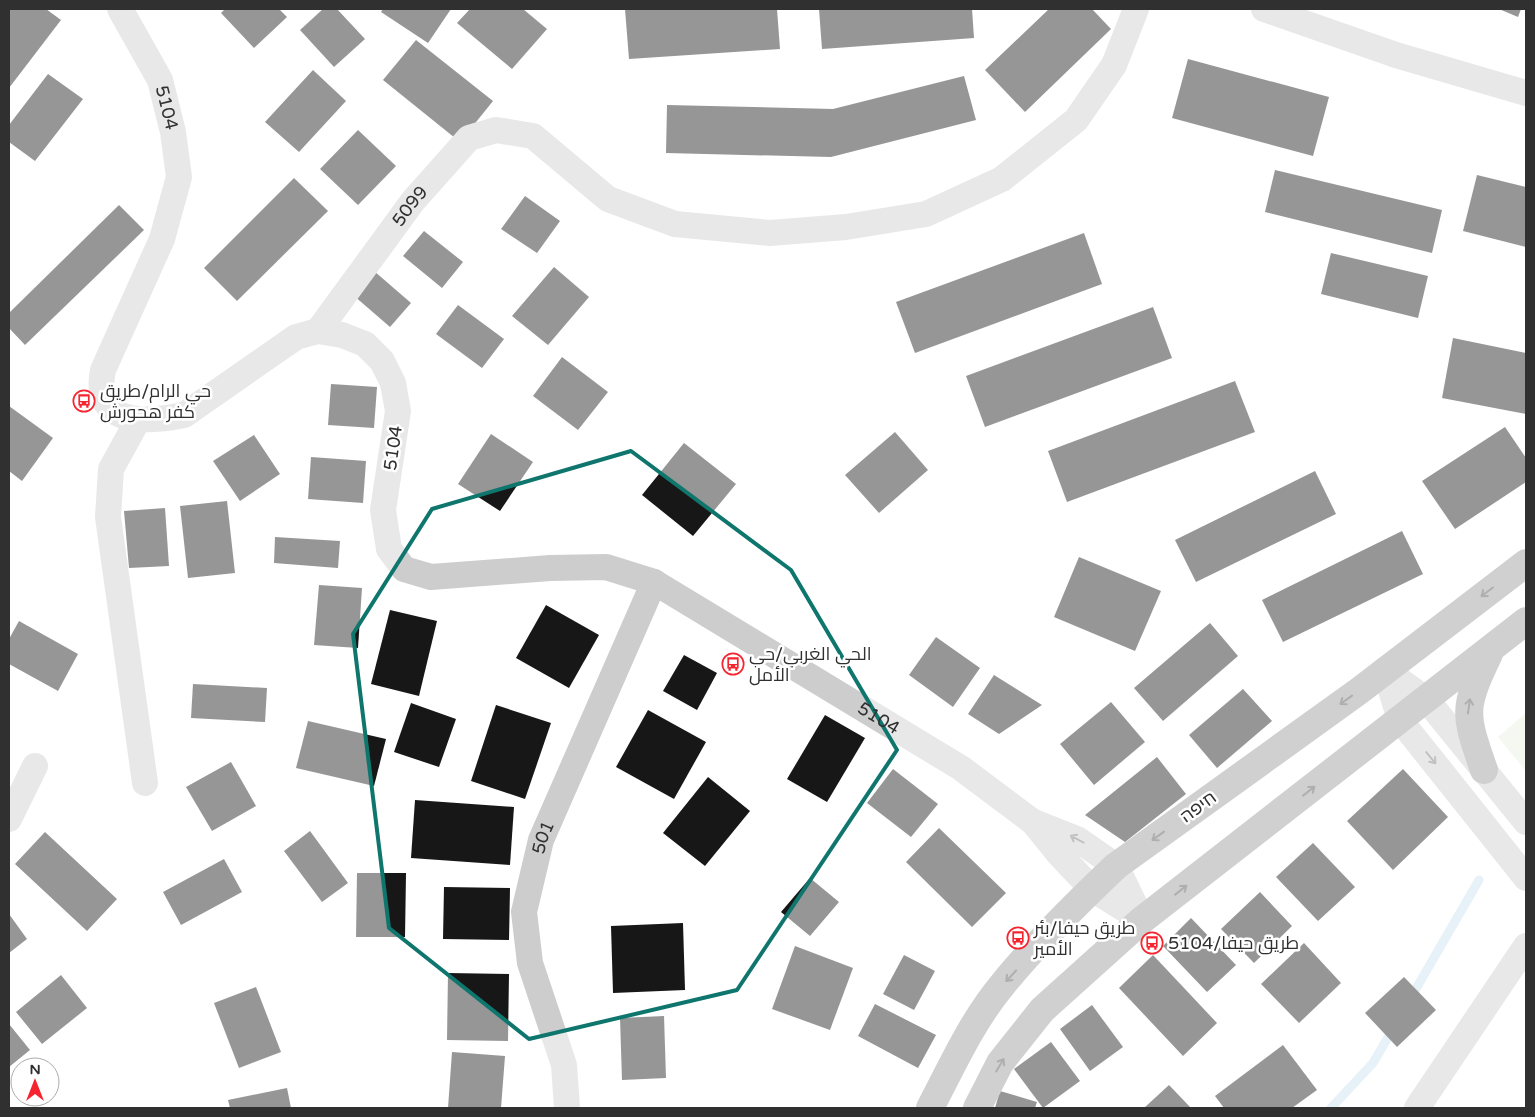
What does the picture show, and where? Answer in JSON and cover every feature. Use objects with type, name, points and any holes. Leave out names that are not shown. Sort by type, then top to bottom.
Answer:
[{"type":"highway","name":"חיפה","points":[[930,1108],[964,1041],[1002,984],[1116,866],[1385,670],[1526,563]]},
{"type":"highway","points":[[977,1108],[1000,1063],[1042,1010],[1142,920],[1526,621]]},
{"type":"highway","points":[[1484,770],[1471,732],[1467,711],[1472,688],[1492,648]]},
{"type":"street","name":"5104","points":[[120,9],[160,80],[173,132],[179,177],[162,239],[102,370],[99,388],[106,405],[119,415],[138,420],[162,420],[184,415],[296,337],[318,331],[342,335],[365,344],[382,361],[393,383],[398,411],[384,510],[389,549],[404,569],[431,577],[550,568],[606,567],[654,582],[961,768],[1033,822],[1059,854],[1092,889],[1142,920]]},
{"type":"street","name":"5099","points":[[318,331],[413,201],[469,138],[496,130],[532,136],[608,199],[675,224],[770,234],[846,227],[926,214],[1002,179],[1076,120],[1114,65],[1136,9]]},
{"type":"street","points":[[1264,9],[1396,55],[1526,93]]},
{"type":"street","points":[[138,420],[111,469],[108,517],[146,783]]},
{"type":"street","name":"501","points":[[567,1108],[564,1065],[530,963],[524,912],[541,840],[654,582]]},
{"type":"street","points":[[1385,670],[1426,699],[1526,822]]},
{"type":"street","points":[[1385,670],[1400,720],[1526,878]]},
{"type":"street","points":[[9,819],[36,766]]},
{"type":"street","name":"5104","points":[[1033,822],[1078,839],[1116,866],[1142,920]]},
{"type":"street","points":[[1417,1108],[1526,946]]},
{"type":"highlighted area","points":[[631,451],[791,570],[897,750],[737,990],[529,1039],[389,928],[353,634],[432,509]]},
{"type":"green space","points":[[1526,713],[1526,771],[1498,737]]},
{"type":"building","points":[[9,9],[46,9],[61,20],[9,88]]},
{"type":"building","points":[[225,9],[279,9],[287,17],[254,48],[221,13]]},
{"type":"building","points":[[323,9],[337,9],[365,39],[334,67],[300,30]]},
{"type":"building","points":[[383,9],[451,9],[428,43],[381,12]]},
{"type":"building","points":[[470,9],[523,9],[547,29],[512,69],[457,23]]},
{"type":"building","points":[[625,9],[777,9],[780,49],[629,59]]},
{"type":"building","points":[[819,9],[972,9],[974,38],[822,49]]},
{"type":"building","points":[[1049,9],[1092,9],[1111,29],[1025,112],[985,70]]},
{"type":"building","points":[[1499,9],[1521,9],[1518,17]]},
{"type":"building","points":[[416,40],[493,101],[460,142],[383,80]]},
{"type":"building","points":[[1188,59],[1329,97],[1313,156],[1172,118]]},
{"type":"building","points":[[313,70],[346,101],[299,152],[265,122]]},
{"type":"building","points":[[48,74],[83,99],[35,161],[9,142],[9,125]]},
{"type":"building","points":[[964,76],[976,120],[831,157],[666,153],[667,105],[833,109]]},
{"type":"building","points":[[358,130],[396,166],[358,205],[320,169]]},
{"type":"building","points":[[1275,170],[1442,210],[1432,253],[1265,212]]},
{"type":"building","points":[[1477,175],[1526,187],[1526,247],[1463,231]]},
{"type":"building","points":[[294,178],[328,211],[237,301],[204,268]]},
{"type":"building","points":[[525,196],[560,221],[537,253],[501,229]]},
{"type":"building","points":[[119,205],[144,230],[25,345],[9,328],[9,313]]},
{"type":"building","points":[[424,231],[463,262],[442,288],[403,256]]},
{"type":"building","points":[[1084,233],[1102,284],[915,353],[896,302]]},
{"type":"building","points":[[1331,253],[1428,276],[1418,318],[1321,294]]},
{"type":"building","points":[[554,267],[589,297],[548,345],[512,316]]},
{"type":"building","points":[[374,271],[411,303],[390,327],[353,295]]},
{"type":"building","points":[[458,305],[504,339],[482,368],[436,334]]},
{"type":"building","points":[[1153,307],[1172,358],[985,427],[966,376]]},
{"type":"building","points":[[1453,338],[1526,353],[1526,414],[1442,398]]},
{"type":"building","points":[[562,357],[608,392],[578,430],[533,396]]},
{"type":"building","points":[[1235,381],[1255,432],[1067,502],[1048,451]]},
{"type":"building","points":[[331,384],[377,387],[374,428],[328,425]]},
{"type":"building","points":[[9,406],[53,438],[22,481],[9,471]]},
{"type":"building","points":[[1505,427],[1526,458],[1526,482],[1455,529],[1422,481]]},
{"type":"building","points":[[895,432],[928,470],[879,513],[845,475]]},
{"type":"building","points":[[491,434],[533,462],[500,511],[458,484]]},
{"type":"building","points":[[254,435],[280,474],[240,501],[213,461]]},
{"type":"building","points":[[684,443],[736,484],[693,536],[642,495]]},
{"type":"building","points":[[311,457],[366,461],[363,503],[308,499]]},
{"type":"building","points":[[1315,471],[1336,514],[1196,582],[1175,540]]},
{"type":"building","points":[[227,501],[235,573],[188,578],[180,506]]},
{"type":"building","points":[[165,508],[169,566],[129,568],[124,511]]},
{"type":"building","points":[[1402,531],[1423,574],[1283,642],[1262,600]]},
{"type":"building","points":[[275,537],[340,541],[338,568],[274,563]]},
{"type":"building","points":[[1079,557],[1161,591],[1135,651],[1054,617]]},
{"type":"building","points":[[319,585],[362,588],[358,648],[314,645]]},
{"type":"building","points":[[546,605],[599,635],[569,688],[516,658]]},
{"type":"building","points":[[390,610],[437,621],[419,696],[371,684]]},
{"type":"building","points":[[19,621],[78,654],[58,691],[9,664],[9,639]]},
{"type":"building","points":[[1210,623],[1238,656],[1163,721],[1134,688]]},
{"type":"building","points":[[936,637],[980,668],[953,707],[909,675]]},
{"type":"building","points":[[684,655],[717,673],[697,710],[663,691]]},
{"type":"building","points":[[994,675],[1042,705],[999,734],[968,714]]},
{"type":"building","points":[[193,684],[267,688],[265,722],[191,718]]},
{"type":"building","points":[[1243,689],[1272,721],[1217,768],[1189,735]]},
{"type":"building","points":[[1111,702],[1145,742],[1094,785],[1060,744]]},
{"type":"building","points":[[411,703],[456,719],[439,767],[394,752]]},
{"type":"building","points":[[496,705],[551,723],[525,799],[471,781]]},
{"type":"building","points":[[648,710],[706,742],[674,799],[616,767]]},
{"type":"building","points":[[825,715],[865,738],[827,802],[787,779]]},
{"type":"building","points":[[308,721],[386,739],[374,786],[296,768]]},
{"type":"building","points":[[1157,757],[1186,794],[1125,842],[1085,815]]},
{"type":"building","points":[[231,762],[256,806],[212,831],[186,787]]},
{"type":"building","points":[[893,769],[938,804],[911,837],[867,803]]},
{"type":"building","points":[[1403,769],[1448,817],[1393,870],[1347,821]]},
{"type":"building","points":[[708,777],[750,811],[705,866],[663,833]]},
{"type":"building","points":[[415,800],[514,807],[510,865],[411,858]]},
{"type":"building","points":[[939,828],[1006,893],[972,927],[906,862]]},
{"type":"building","points":[[310,831],[348,883],[322,902],[284,851]]},
{"type":"building","points":[[45,832],[117,899],[87,931],[15,864]]},
{"type":"building","points":[[1313,843],[1355,887],[1318,921],[1276,877]]},
{"type":"building","points":[[224,859],[242,892],[181,925],[163,892]]},
{"type":"building","points":[[357,873],[406,873],[405,937],[356,937]]},
{"type":"building","points":[[810,878],[839,902],[810,936],[781,912]]},
{"type":"building","points":[[444,887],[510,888],[509,940],[443,939]]},
{"type":"building","points":[[1260,892],[1292,926],[1254,963],[1221,929]]},
{"type":"building","points":[[9,914],[27,939],[9,953]]},
{"type":"building","points":[[1191,918],[1236,965],[1207,992],[1163,946]]},
{"type":"building","points":[[683,923],[685,990],[613,993],[611,926]]},
{"type":"building","points":[[1304,943],[1341,983],[1299,1023],[1261,984]]},
{"type":"building","points":[[795,946],[853,968],[830,1030],[772,1009]]},
{"type":"building","points":[[904,955],[935,971],[914,1010],[883,994]]},
{"type":"building","points":[[1153,955],[1217,1023],[1183,1056],[1119,988]]},
{"type":"building","points":[[448,973],[509,974],[508,1041],[447,1040]]},
{"type":"building","points":[[61,975],[87,1008],[42,1044],[16,1012]]},
{"type":"building","points":[[1404,977],[1436,1010],[1397,1047],[1365,1013]]},
{"type":"building","points":[[256,987],[281,1052],[239,1068],[214,1003]]},
{"type":"building","points":[[875,1004],[936,1035],[918,1068],[858,1036]]},
{"type":"building","points":[[1092,1005],[1123,1047],[1090,1071],[1060,1029]]},
{"type":"building","points":[[664,1016],[666,1078],[622,1080],[620,1018]]},
{"type":"building","points":[[9,1024],[30,1050],[21,1057],[10,1057],[9,1067]]},
{"type":"building","points":[[1051,1042],[1080,1081],[1043,1108],[1014,1069]]},
{"type":"building","points":[[1283,1045],[1317,1090],[1292,1108],[1224,1108],[1215,1096]]},
{"type":"building","points":[[452,1052],[505,1056],[501,1108],[448,1108]]},
{"type":"building","points":[[1169,1085],[1191,1108],[1144,1108]]},
{"type":"building","points":[[287,1088],[291,1108],[230,1108],[228,1100]]},
{"type":"building","points":[[1000,1091],[1037,1102],[1035,1108],[995,1108]]},
{"type":"waterway","points":[[1410,999],[1479,880]]},
{"type":"waterway","points":[[1331,1108],[1373,1063],[1394,1027]]},
{"type":"place","name":"حي الرام/طريق كفر هحورش","points":[[84,401]]},
{"type":"place","name":"الحي الغربي/حي الأمل","points":[[733,664]]},
{"type":"place","name":"طريق حيفا/بئر الأمير","points":[[1018,938]]},
{"type":"place","name":"طريق حيفا/5104","points":[[1152,943]]}]
